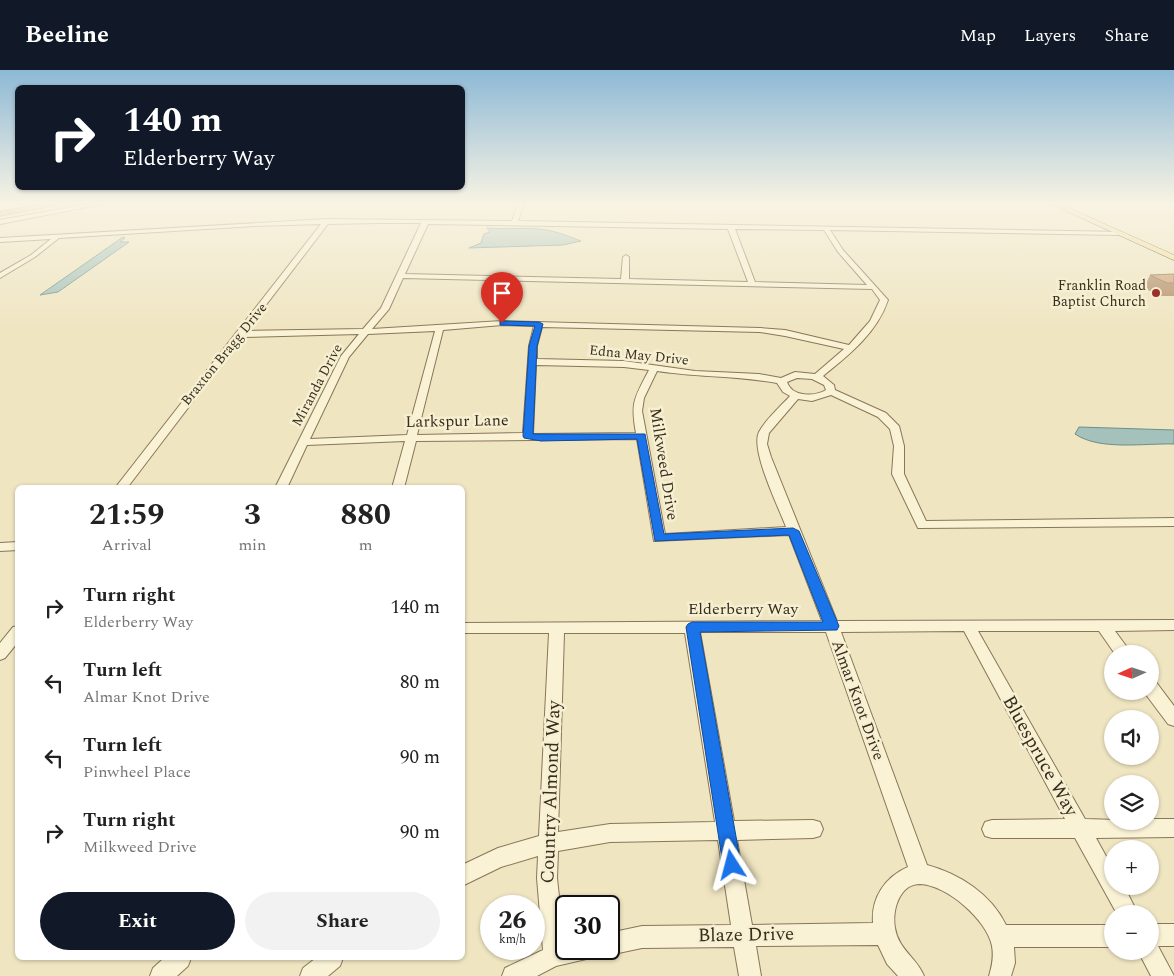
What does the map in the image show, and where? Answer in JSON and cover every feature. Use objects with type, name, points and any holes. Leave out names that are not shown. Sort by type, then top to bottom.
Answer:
[{"type":"main road","points":[[1148,246],[1174,258]]},
{"type":"street","points":[[0,276],[46,246]]},
{"type":"street","name":"Braxton Bragg Drive","points":[[123,485],[170,422],[241,334],[308,246]]},
{"type":"street","name":"Miranda Drive","points":[[282,485],[345,356],[384,309],[413,246]]},
{"type":"street","points":[[738,246],[752,284]]},
{"type":"street","points":[[817,377],[872,326],[882,310],[884,300],[874,286],[861,276],[838,246]]},
{"type":"street","points":[[625,281],[626,257]]},
{"type":"street","points":[[399,276],[874,286]]},
{"type":"street","points":[[241,334],[365,332],[482,324],[539,324],[760,330],[785,333],[849,348]]},
{"type":"street","points":[[528,436],[533,346],[539,324]]},
{"type":"street","points":[[399,485],[440,327]]},
{"type":"street","name":"Edna May Drive","points":[[532,362],[614,363],[695,374],[743,376],[782,381]]},
{"type":"street","name":"Milkweed Drive","points":[[654,369],[637,405],[659,538],[793,531]]},
{"type":"street","points":[[795,375],[817,377],[829,385],[830,391],[819,397],[796,395],[784,388],[782,381],[795,375]]},
{"type":"street","points":[[830,391],[882,415],[895,428],[899,446],[898,474],[922,525],[1174,522]]},
{"type":"street","name":"Almar Knot Drive","points":[[796,395],[764,432],[762,444],[765,457],[832,626],[920,874]]},
{"type":"street","name":"Larkspur Lane","points":[[302,442],[411,438],[642,436]]},
{"type":"street","points":[[0,548],[15,546]]},
{"type":"street","name":"Elderberry Way","points":[[465,628],[1174,625]]},
{"type":"street","name":"Bluespruce Way","points":[[968,626],[1104,870]]},
{"type":"street","points":[[1103,626],[1117,645]]},
{"type":"street","points":[[692,627],[750,976]]},
{"type":"street","name":"Country Almond Way","points":[[554,956],[547,878],[557,628]]},
{"type":"street","points":[[0,654],[15,635]]},
{"type":"street","points":[[1159,699],[1174,719]]},
{"type":"street","points":[[992,829],[1174,828]]},
{"type":"street","points":[[465,874],[498,858],[548,843],[610,833],[813,829]]},
{"type":"street","points":[[913,976],[896,957],[884,934],[882,911],[890,890],[902,880],[920,874],[955,886],[982,906],[1001,936],[1004,961],[1000,976]]},
{"type":"street","name":"Blaze Drive","points":[[620,942],[642,937],[743,934],[884,934]]},
{"type":"street","points":[[1159,936],[1174,935]]},
{"type":"street","points":[[1001,936],[1104,936]]},
{"type":"street","points":[[512,976],[554,956]]},
{"type":"street","points":[[161,976],[178,960]]},
{"type":"street","points":[[311,976],[330,960]]},
{"type":"street","points":[[1154,960],[1163,976]]},
{"type":"water","points":[[110,246],[123,246],[58,292],[40,295]]},
{"type":"water","points":[[473,246],[523,246],[469,248]]},
{"type":"water","points":[[1079,427],[1174,430],[1174,444],[1123,445],[1097,443],[1075,434]]},
{"type":"building","points":[[1174,274],[1174,283],[1167,283],[1150,275]]},
{"type":"place","name":"Franklin Road Baptist Church","points":[[1156,293]]},
{"type":"route","points":[[502,323],[539,324],[533,346],[528,436],[541,438],[642,436],[659,538],[793,531],[832,626],[692,627],[732,865]]}]
